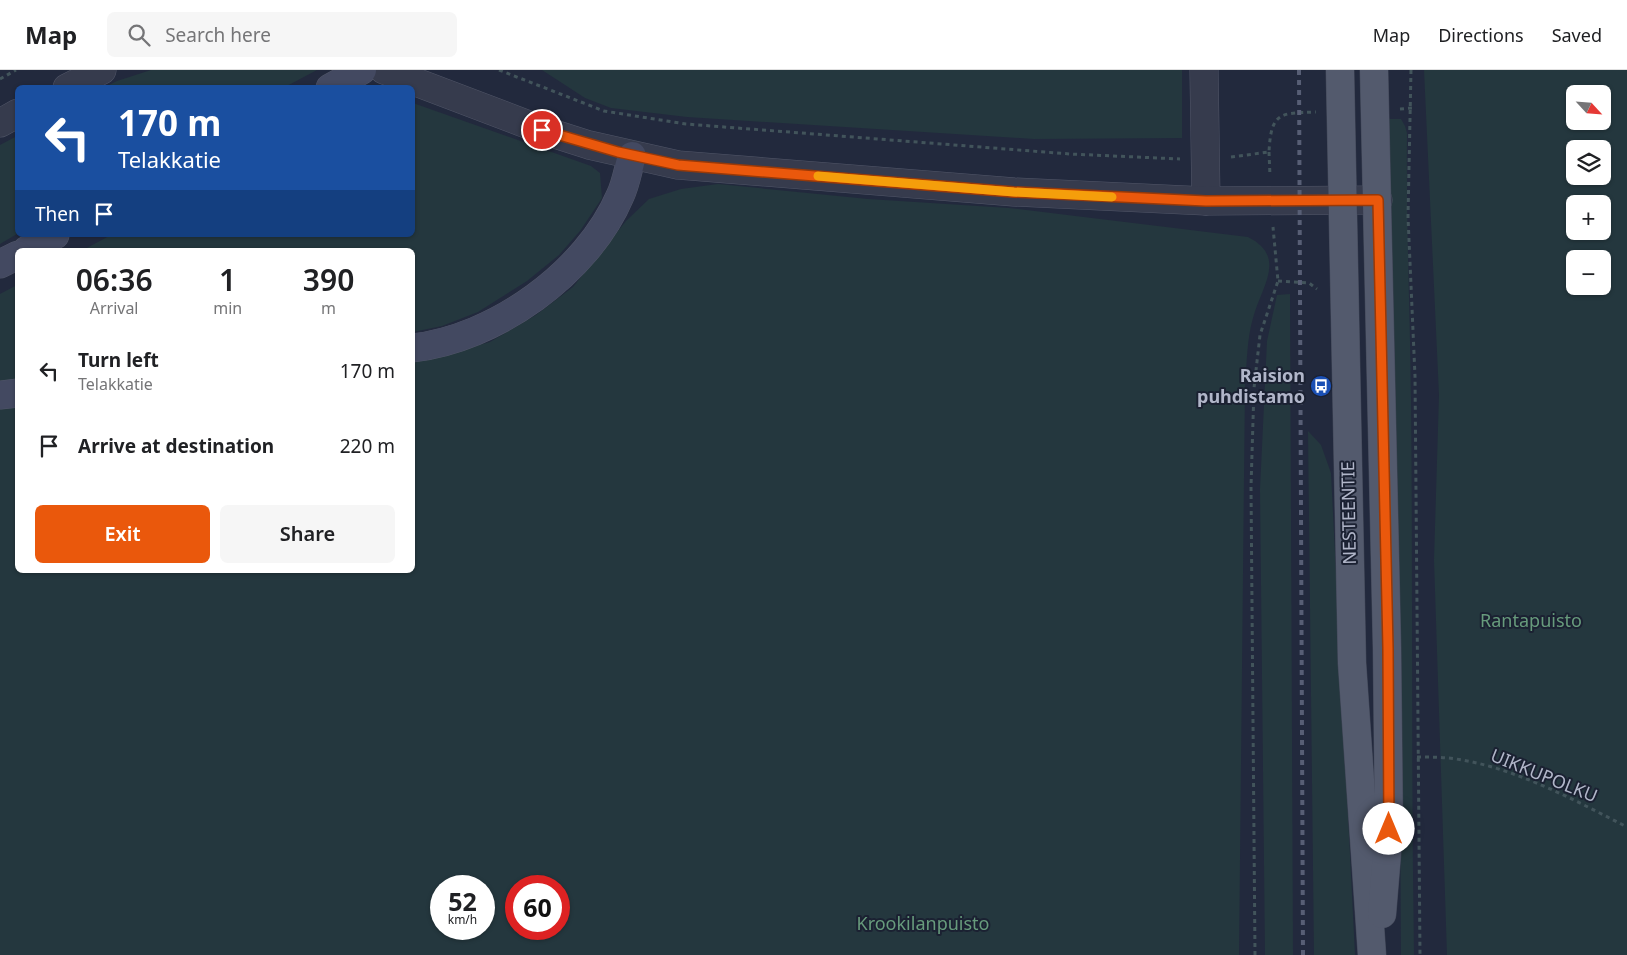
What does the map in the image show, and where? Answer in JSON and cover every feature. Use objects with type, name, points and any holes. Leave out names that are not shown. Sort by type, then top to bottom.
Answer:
[{"type":"main road","points":[[335,85],[362,70]]},
{"type":"main road","name":"NESTEENTIE","points":[[1340,70],[1352,663],[1372,955]]},
{"type":"main road","name":"NESTEENTIE","points":[[1374,70],[1388,648],[1389,820],[1379,955]]},
{"type":"main road","points":[[415,347],[477,331],[526,304],[567,271],[601,230],[621,196],[632,156]]},
{"type":"main road","points":[[31,248],[51,237]]},
{"type":"main road","points":[[0,264],[15,256]]},
{"type":"main road","points":[[0,396],[15,393]]},
{"type":"street","points":[[74,85],[102,70]]},
{"type":"street","points":[[384,70],[542,130],[632,156],[678,165],[1014,192],[1206,201],[1378,200]]},
{"type":"street","points":[[1204,70],[1206,201]]},
{"type":"street","points":[[0,123],[15,115]]},
{"type":"path","points":[[0,79],[16,70]]},
{"type":"path","points":[[498,70],[604,111],[686,124],[1070,154],[1184,159]]},
{"type":"path","points":[[1411,70],[1408,217],[1415,376],[1420,955]]},
{"type":"path","points":[[1269,152],[1270,172]]},
{"type":"path","points":[[1255,955],[1251,497],[1254,388],[1260,335],[1278,281],[1275,244]]},
{"type":"path","points":[[1278,281],[1309,282],[1319,291]]},
{"type":"path","name":"UIKKUPOLKU","points":[[1417,757],[1456,759],[1504,771],[1578,802],[1627,827]]},
{"type":"green space","points":[[151,70],[317,70],[289,85],[109,85]]},
{"type":"green space","points":[[542,70],[1182,70],[1182,138],[1034,139],[687,117],[611,108],[585,98]]},
{"type":"green space","name":"Rantapuisto","points":[[1424,70],[1627,70],[1627,955],[1447,955],[1434,560],[1439,395]]},
{"type":"green space","points":[[415,104],[591,166],[600,173],[602,198],[580,231],[559,255],[527,281],[478,312],[442,326],[415,332],[415,248],[87,248],[107,237],[415,237]]},
{"type":"green space","points":[[1389,119],[1401,119],[1407,133],[1411,397],[1414,955],[1401,955],[1399,573]]},
{"type":"green space","points":[[15,137],[15,235],[0,244],[0,145]]},
{"type":"green space","name":"Krookilanpuisto","points":[[718,184],[868,199],[1009,208],[1248,237],[1260,245],[1267,254],[1269,263],[1268,273],[1251,326],[1245,383],[1239,955],[0,955],[0,407],[15,404],[15,573],[415,573],[415,362],[490,342],[536,315],[573,287],[626,221],[649,199],[681,189]]},
{"type":"green space","points":[[15,286],[15,379],[0,382],[0,294]]},
{"type":"green space","points":[[1290,294],[1293,955],[1265,955],[1260,489],[1267,341],[1277,295]]},
{"type":"green space","points":[[1308,431],[1321,445],[1331,473],[1355,955],[1314,955]]},
{"type":"railway","points":[[1299,70],[1303,955]]},
{"type":"slow traffic","points":[[818,176],[1014,192],[1112,197]]},
{"type":"place","name":"Raision puhdistamo","points":[[1321,386]]},
{"type":"route","points":[[542,130],[589,145],[678,165],[1014,192],[1206,201],[1378,200],[1388,648],[1389,829]]}]
